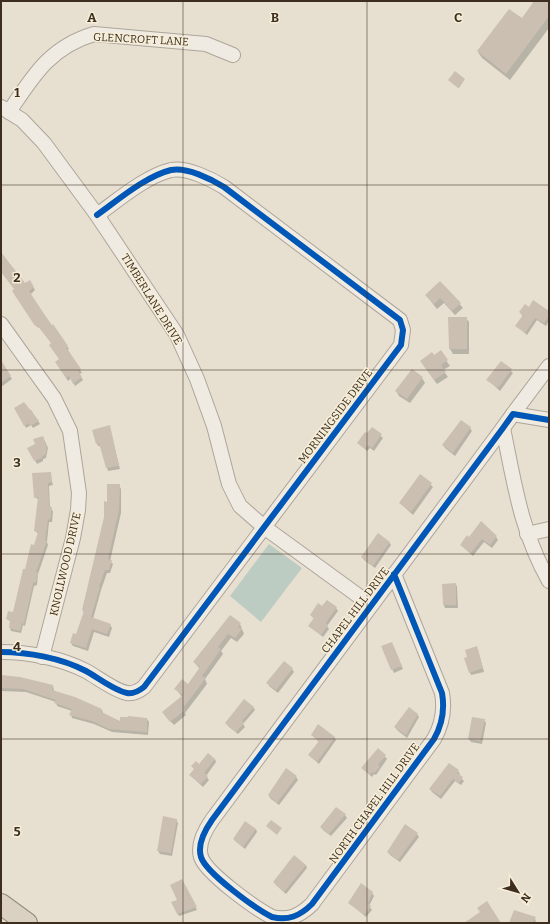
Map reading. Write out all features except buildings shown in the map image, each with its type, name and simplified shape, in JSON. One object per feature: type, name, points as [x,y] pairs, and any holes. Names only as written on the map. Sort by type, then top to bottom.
[{"type":"highway","points":[[1,904],[27,923]]},
{"type":"street","name":"GLENCROFT LANE","points":[[5,110],[47,60],[77,39],[94,34],[206,44],[232,55]]},
{"type":"street","name":"TIMBERLANE DRIVE","points":[[5,110],[22,120],[44,142],[97,214],[177,335],[197,379],[211,419],[233,495],[250,516],[371,605]]},
{"type":"street","name":"MORNINGSIDE DRIVE","points":[[1,652],[42,657],[84,670],[126,693],[140,691],[152,680],[264,527],[401,345],[403,330],[400,320],[224,187],[201,175],[173,170],[152,177],[97,214]]},
{"type":"street","name":"KNOLLWOOD DRIVE","points":[[3,332],[54,398],[70,431],[79,493],[78,510],[73,538],[42,657]]},
{"type":"street","name":"CHAPEL HILL DRIVE","points":[[200,852],[203,834],[212,820],[549,366]]},
{"type":"street","points":[[513,414],[549,420]]},
{"type":"street","points":[[503,428],[528,534],[536,557],[549,581]]},
{"type":"street","points":[[528,534],[549,529]]},
{"type":"street","name":"NORTH CHAPEL HILL DRIVE","points":[[200,852],[204,864],[214,875],[265,914],[278,919],[293,918],[300,915],[312,904],[434,740],[442,717],[442,694],[394,574]]},
{"type":"shaded area","points":[[269,544],[302,568],[261,622],[230,596]]},
{"type":"cycle path","points":[[1,652],[22,653],[55,659],[76,666],[122,692],[136,692],[144,687],[401,345],[403,330],[400,320],[224,187],[206,177],[184,170],[171,170],[162,173],[132,189],[97,215]]},
{"type":"cycle path","points":[[394,574],[442,693],[443,711],[439,728],[434,739],[312,904],[303,912],[289,918],[272,917],[232,890],[205,864],[201,857],[200,847],[202,837],[207,828],[212,820],[503,428],[513,414],[549,420]]}]
